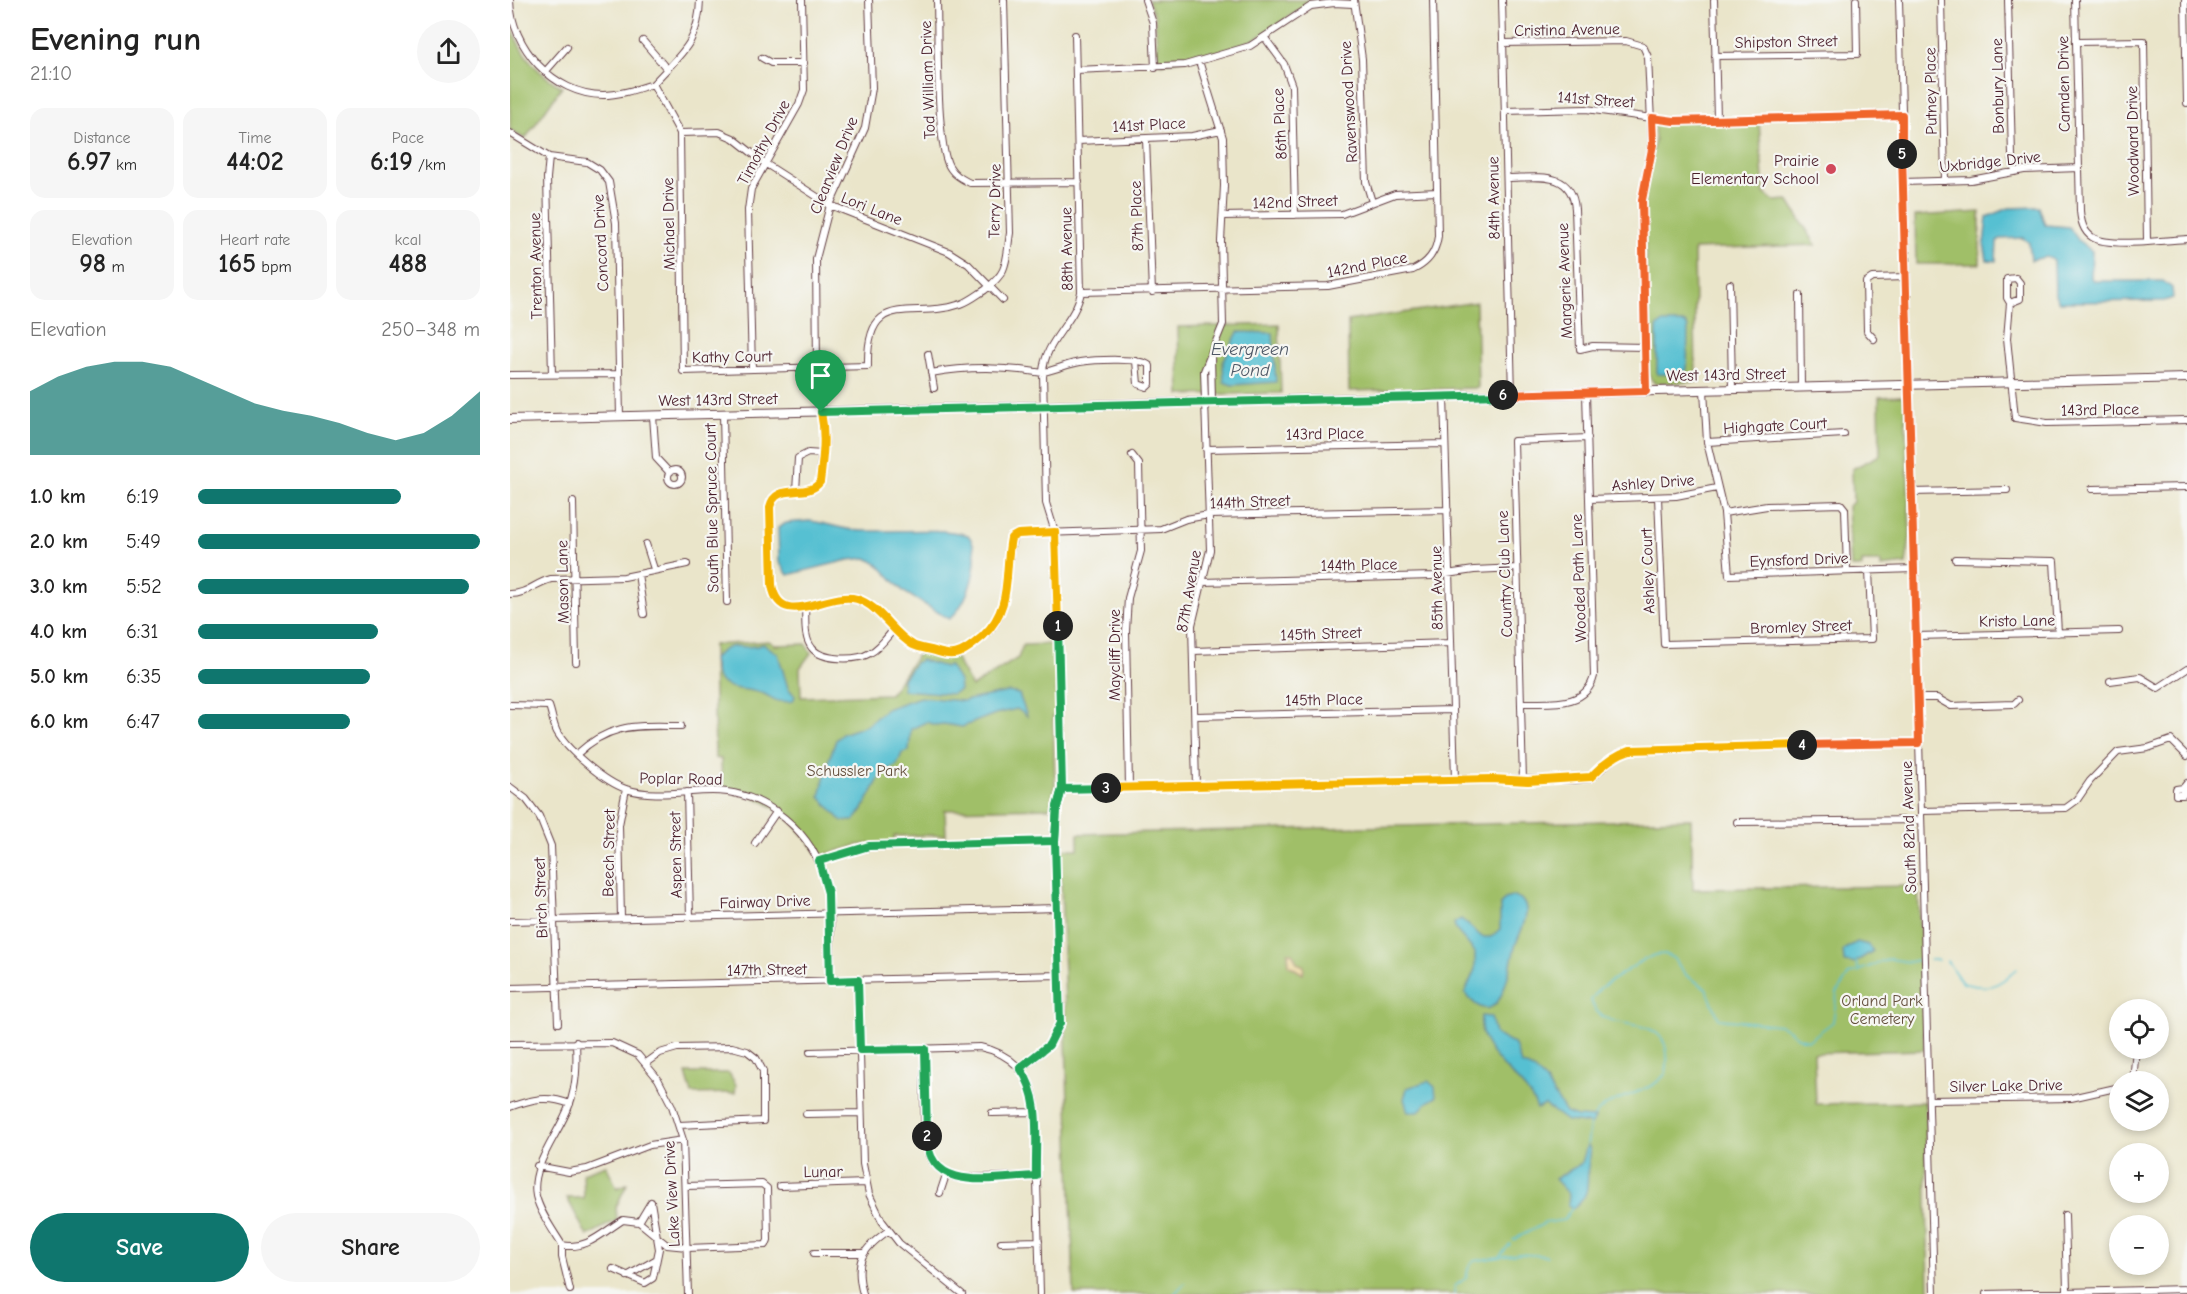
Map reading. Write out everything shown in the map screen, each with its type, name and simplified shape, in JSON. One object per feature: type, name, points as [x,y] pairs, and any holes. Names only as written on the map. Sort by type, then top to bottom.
[{"type":"main road","name":"West 143rd Street","points":[[510,420],[2187,378]]},
{"type":"street","points":[[510,0],[515,28],[523,45],[545,72],[561,83],[582,92],[603,95],[653,84],[690,46],[700,0]]},
{"type":"street","name":"Timothy Drive","points":[[752,369],[748,210],[751,189],[799,104],[804,90],[802,0]]},
{"type":"street","name":"Clearview Drive","points":[[869,0],[872,88],[866,128],[830,205],[816,260],[818,368],[825,443],[821,479],[811,490],[780,493],[771,502],[773,594],[780,604],[791,608],[842,597],[856,598],[873,609],[913,645],[946,655],[967,649],[992,628],[998,618],[1007,588],[1011,538],[1018,534],[1055,532]]},
{"type":"street","name":"Tod William Drive","points":[[937,0],[942,134],[944,152],[949,166],[957,176],[970,183],[1079,182]]},
{"type":"street","name":"Terry Drive","points":[[818,368],[868,366],[870,336],[875,324],[884,316],[897,310],[960,304],[990,286],[1003,270],[1010,233],[1004,0]]},
{"type":"street","points":[[1145,0],[1153,23],[1155,68]]},
{"type":"street","name":"142nd Place","points":[[1082,292],[1152,292],[1337,285],[1413,270],[1429,260],[1437,245],[1433,0]]},
{"type":"street","name":"84th Avenue","points":[[1502,0],[1512,395]]},
{"type":"street","points":[[1714,0],[1717,119]]},
{"type":"street","name":"Shipston Street","points":[[1715,56],[1857,54],[1856,0]]},
{"type":"street","name":"South 82nd Avenue","points":[[1899,0],[1934,1294]]},
{"type":"street","name":"Putney Place","points":[[1941,0],[1945,181]]},
{"type":"street","name":"Bonbury Lane","points":[[2008,0],[2012,156],[2015,172]]},
{"type":"street","name":"Camden Drive","points":[[2075,0],[2080,211],[2086,232],[2097,240],[2107,242],[2147,241]]},
{"type":"street","points":[[2185,0],[2187,103]]},
{"type":"street","points":[[1076,70],[1173,67],[1199,61],[1250,46],[1311,6],[1353,2]]},
{"type":"street","name":"Ravenswood Drive","points":[[1353,2],[1362,59],[1366,182],[1371,202]]},
{"type":"street","name":"88th Avenue","points":[[1020,1068],[1049,1045],[1058,1030],[1061,1018],[1055,841],[1057,807],[1062,789],[1055,532],[1046,503],[1043,373],[1044,357],[1074,311],[1082,292],[1076,35]]},
{"type":"street","name":"86th Place","points":[[1265,38],[1284,64],[1292,86],[1295,215]]},
{"type":"street","points":[[643,41],[667,69]]},
{"type":"street","name":"Cristina Avenue","points":[[1503,43],[1626,41],[1643,46],[1651,70],[1653,144],[1642,200],[1646,391]]},
{"type":"street","name":"Woodward Drive","points":[[2076,42],[2144,41],[2147,241]]},
{"type":"street","points":[[545,72],[567,47]]},
{"type":"street","points":[[762,58],[771,63],[804,63]]},
{"type":"street","points":[[1199,61],[1221,130],[1223,289]]},
{"type":"street","name":"Michael Drive","points":[[653,84],[680,133],[683,371]]},
{"type":"street","name":"141st Street","points":[[1505,111],[1586,109],[1674,121],[1902,115]]},
{"type":"street","name":"141st Place","points":[[1078,141],[1146,140],[1192,136],[1221,130]]},
{"type":"street","name":"Lori Lane","points":[[680,133],[719,132],[734,138],[766,164],[830,205],[949,252],[968,264],[1003,300]]},
{"type":"street","name":"Concord Drive","points":[[510,133],[549,157],[581,160],[594,165],[604,175],[611,188],[616,223],[617,374],[620,417]]},
{"type":"street","name":"87th Place","points":[[1146,140],[1152,292]]},
{"type":"street","name":"Trenton Avenue","points":[[549,157],[547,178],[552,374]]},
{"type":"street","name":"Uxbridge Drive","points":[[1903,182],[1971,180],[2015,172],[2079,168]]},
{"type":"street","name":"Margerie Avenue","points":[[1506,178],[1549,178],[1567,185],[1575,203],[1580,349],[1593,346],[1645,347]]},
{"type":"street","name":"142nd Street","points":[[1223,216],[1342,214],[1399,193],[1437,192]]},
{"type":"street","points":[[2147,241],[2187,239]]},
{"type":"street","points":[[1874,339],[1867,331],[1866,282],[1872,278],[1906,277]]},
{"type":"street","points":[[2010,303],[2020,299],[2020,283],[2016,278],[2007,279],[2007,298],[2010,303],[2007,338],[2012,382]]},
{"type":"street","points":[[1730,284],[1732,389]]},
{"type":"street","name":"87th Avenue","points":[[1196,786],[1192,626],[1210,550],[1206,449],[1208,402],[1205,364],[1223,324],[1223,289]]},
{"type":"street","points":[[1800,295],[1801,387]]},
{"type":"street","points":[[928,354],[934,388]]},
{"type":"street","points":[[931,373],[957,368],[1004,367],[1043,373],[1082,362],[1136,361]]},
{"type":"street","name":"Kathy Court","points":[[683,371],[818,368]]},
{"type":"street","points":[[510,375],[617,374]]},
{"type":"street","name":"143rd Place","points":[[2012,382],[2015,418],[2047,423],[2187,420]]},
{"type":"street","name":"Eynsford Drive","points":[[1704,390],[1707,442],[1724,513],[1729,575],[1914,569]]},
{"type":"street","name":"Wooded Path Lane","points":[[1521,703],[1575,700],[1586,694],[1593,680],[1586,393]]},
{"type":"street","name":"85th Avenue","points":[[1444,396],[1455,780]]},
{"type":"street","name":"South Blue Spruce Court","points":[[723,414],[727,602]]},
{"type":"street","points":[[653,416],[656,458],[669,472]]},
{"type":"street","name":"Highgate Court","points":[[1707,442],[1844,434]]},
{"type":"street","name":"Country Club Lane","points":[[1523,781],[1514,441],[1588,438]]},
{"type":"street","name":"143rd Place","points":[[1206,449],[1445,444]]},
{"type":"street","points":[[796,491],[796,463],[800,457],[808,453],[822,454]]},
{"type":"street","name":"Maycliff Drive","points":[[1129,787],[1126,631],[1128,598],[1141,551],[1139,464],[1132,456]]},
{"type":"street","points":[[2092,489],[2187,487]]},
{"type":"street","name":"Ashley Drive","points":[[1590,499],[1689,495],[1717,488]]},
{"type":"street","points":[[1912,492],[2007,490]]},
{"type":"street","name":"Ashley Court","points":[[1658,497],[1664,644]]},
{"type":"street","name":"Mason Lane","points":[[573,502],[576,662]]},
{"type":"street","points":[[1724,513],[1767,506],[1841,504],[1845,510],[1847,572]]},
{"type":"street","name":"144th Street","points":[[1055,532],[1161,530],[1186,519],[1209,515],[1448,510]]},
{"type":"street","points":[[645,544],[654,569]]},
{"type":"street","points":[[1955,559],[2054,561],[2058,633]]},
{"type":"street","points":[[510,594],[523,593],[545,581],[616,578],[687,564]]},
{"type":"street","name":"144th Place","points":[[1202,582],[1432,576],[1517,568]]},
{"type":"street","name":"Bromley Street","points":[[1664,644],[1872,639],[1869,570]]},
{"type":"street","points":[[638,574],[644,614]]},
{"type":"street","points":[[805,606],[806,636],[811,647],[818,654],[828,657],[870,654],[894,630]]},
{"type":"street","name":"Kristo Lane","points":[[1916,636],[2119,631]]},
{"type":"street","name":"145th Street","points":[[1193,651],[1451,643]]},
{"type":"street","points":[[2110,681],[2140,677],[2158,688],[2187,669]]},
{"type":"street","points":[[1918,698],[1937,698],[1955,706],[2014,704],[2018,700]]},
{"type":"street","name":"Poplar Road","points":[[510,705],[544,704],[550,708],[561,738],[608,781],[626,789],[646,793],[736,794],[777,812],[801,833],[819,861],[826,884],[829,913],[830,981]]},
{"type":"street","name":"145th Place","points":[[1195,716],[1453,710]]},
{"type":"street","points":[[577,754],[599,736],[616,729],[681,726]]},
{"type":"street","points":[[1921,812],[2066,808],[2077,800],[2090,781],[2114,755],[2124,749],[2148,748],[2171,740],[2187,756]]},
{"type":"street","points":[[1062,789],[1455,780],[1523,781],[1591,777],[1599,767],[1620,753],[1654,749],[1919,743]]},
{"type":"street","name":"Birch Street","points":[[510,787],[533,807],[549,837],[552,854],[558,1023]]},
{"type":"street","name":"Beech Street","points":[[621,918],[619,825],[626,789]]},
{"type":"street","name":"Aspen Street","points":[[687,792],[690,917]]},
{"type":"street","points":[[755,843],[777,812]]},
{"type":"street","points":[[1737,822],[1921,820]]},
{"type":"street","points":[[819,861],[869,846],[1055,841]]},
{"type":"street","name":"Fairway Drive","points":[[510,921],[1058,908]]},
{"type":"street","name":"147th Street","points":[[510,988],[1060,975]]},
{"type":"street","points":[[858,980],[861,1113],[866,1183],[874,1207],[888,1230],[917,1259],[962,1294]]},
{"type":"street","points":[[570,1290],[562,1257],[562,1245],[536,1194],[537,1166],[551,1145],[570,1104],[576,1078],[576,1042]]},
{"type":"street","name":"Lake View Drive","points":[[510,1044],[576,1042],[619,1045],[632,1050],[646,1064],[664,1090],[683,1140],[688,1294]]},
{"type":"street","points":[[646,1064],[660,1053],[677,1048],[732,1047],[747,1051],[756,1058],[763,1071],[763,1121],[679,1125]]},
{"type":"street","points":[[810,1052],[986,1048],[1002,1053],[1020,1068],[1032,1091],[1035,1112],[1040,1294]]},
{"type":"street","points":[[925,1049],[927,1144],[931,1158],[946,1175],[965,1178],[1036,1176]]},
{"type":"street","name":"Silver Lake Drive","points":[[1929,1100],[2071,1098],[2109,1089]]},
{"type":"street","points":[[510,1107],[536,1098],[555,1097],[570,1104]]},
{"type":"street","points":[[992,1113],[1035,1112]]},
{"type":"street","points":[[806,1114],[861,1113]]},
{"type":"street","points":[[537,1166],[569,1172],[587,1169],[650,1146],[683,1140]]},
{"type":"street","points":[[939,1194],[946,1175]]},
{"type":"street","name":"Lunar","points":[[780,1186],[866,1183]]},
{"type":"street","points":[[562,1245],[574,1248],[584,1246],[623,1220],[639,1222],[658,1240],[673,1247],[764,1246],[768,1240],[767,1192],[762,1184],[686,1186]]},
{"type":"street","points":[[613,1269],[645,1283],[653,1278],[658,1240],[651,1202],[639,1222]]},
{"type":"street","points":[[2065,1215],[2067,1290]]},
{"type":"street","points":[[863,1294],[860,1265],[863,1253],[869,1245],[888,1230]]},
{"type":"street","points":[[1001,1242],[1039,1241]]},
{"type":"street","points":[[814,1252],[863,1253]]},
{"type":"street","points":[[627,1276],[655,1260]]},
{"type":"street","points":[[1986,1294],[2067,1290],[2124,1292],[2187,1289]]},
{"type":"green space","points":[[1148,0],[1323,0],[1304,7],[1264,34],[1244,44],[1162,64],[1158,61],[1155,17]]},
{"type":"green space","points":[[510,23],[518,43],[536,68],[562,87],[525,139],[510,130]]},
{"type":"green space","points":[[1659,121],[1759,122],[1764,193],[1774,201],[1788,200],[1816,245],[1694,249],[1696,382],[1654,383],[1649,376],[1644,200],[1655,139],[1654,124]]},
{"type":"green space","points":[[1980,212],[1980,264],[1916,264],[1915,216]]},
{"type":"green space","points":[[1476,302],[1478,388],[1349,391],[1348,321]]},
{"type":"green space","points":[[1279,324],[1281,393],[1180,395],[1178,327]]},
{"type":"green space","points":[[1902,396],[1905,403],[1910,536],[1906,564],[1881,567],[1881,562],[1862,562],[1862,567],[1851,567],[1848,506],[1853,502],[1852,469],[1880,455],[1879,397]]},
{"type":"green space","name":"Schussler Park","points":[[769,641],[775,645],[806,644],[811,653],[800,668],[801,697],[890,694],[920,651],[955,657],[972,687],[1018,658],[1023,645],[1055,644],[1057,715],[1053,716],[1055,784],[1051,808],[945,810],[946,835],[894,836],[894,842],[858,845],[819,856],[799,830],[778,810],[753,797],[722,789],[721,759],[715,758],[713,645]]},
{"type":"green space","name":"Orland Park Cemetery","points":[[1691,819],[1693,889],[1918,886],[1924,1050],[1814,1053],[1816,1104],[1925,1102],[1929,1294],[1074,1294],[1060,849],[1078,849],[1078,834]]},
{"type":"green space","points":[[686,1073],[729,1073],[736,1085],[735,1093],[692,1094]]},
{"type":"green space","points":[[606,1165],[617,1188],[627,1184],[616,1207],[617,1220],[587,1236],[567,1198],[584,1198],[583,1173]]},
{"type":"sand","points":[[1288,952],[1293,954],[1297,963],[1304,966],[1303,974],[1289,965]]},
{"type":"water","points":[[2039,207],[2045,225],[2069,227],[2079,241],[2092,251],[2091,278],[2094,281],[2163,281],[2172,288],[2173,298],[2164,301],[2059,302],[2055,295],[2054,260],[2046,257],[2031,260],[2029,243],[2023,238],[2000,239],[1997,242],[1996,261],[1987,260],[1984,244],[1987,217],[2009,208]]},
{"type":"water","points":[[1662,323],[1685,323],[1688,328],[1687,369],[1682,375],[1657,374],[1657,327]]},
{"type":"water","name":"Evergreen Pond","points":[[1238,332],[1273,333],[1276,382],[1232,385],[1224,382],[1223,362]]},
{"type":"water","points":[[809,521],[858,531],[930,530],[968,535],[975,554],[968,592],[949,619],[904,592],[879,565],[867,558],[848,560],[788,575],[779,562],[778,528],[786,523]]},
{"type":"water","points":[[764,644],[778,654],[788,688],[795,696],[793,701],[780,701],[763,693],[729,687],[716,676],[713,659],[727,648]]},
{"type":"water","points":[[921,660],[945,667],[949,665],[959,681],[960,690],[952,694],[903,690],[902,680],[915,663]]},
{"type":"water","points":[[1008,692],[1019,694],[1027,716],[1017,709],[995,714],[962,727],[926,722],[911,729],[909,751],[902,753],[897,765],[882,773],[854,821],[842,821],[820,797],[827,765],[836,740],[842,734],[867,725],[886,709],[920,697],[963,701]]},
{"type":"water","points":[[1514,896],[1521,899],[1525,905],[1525,921],[1501,996],[1495,1005],[1487,1008],[1477,1005],[1465,993],[1475,969],[1475,952],[1456,930],[1454,923],[1461,919],[1482,937],[1491,937],[1500,929],[1500,905],[1505,899]]},
{"type":"water","points":[[1857,942],[1868,945],[1873,951],[1854,963],[1844,962],[1843,950]]},
{"type":"water","points":[[1481,1016],[1491,1017],[1495,1034],[1515,1045],[1521,1064],[1533,1069],[1544,1079],[1566,1113],[1577,1117],[1595,1118],[1592,1124],[1567,1121],[1545,1105],[1537,1109],[1531,1097],[1486,1043]]},
{"type":"water","points":[[1428,1081],[1435,1087],[1436,1097],[1426,1103],[1419,1112],[1408,1112],[1404,1099],[1407,1088]]},
{"type":"water","points":[[1587,1145],[1590,1153],[1587,1190],[1583,1199],[1574,1208],[1568,1205],[1569,1194],[1555,1179],[1582,1163]]},
{"type":"waterway","points":[[1594,1117],[1600,1109],[1650,1086],[1666,1073],[1667,1051],[1661,1037],[1650,1030],[1609,1019],[1598,1013],[1591,1000],[1600,988],[1654,955],[1665,954],[1673,958],[1687,976],[1706,988],[1719,1019],[1780,1025],[1800,1038],[1809,1040],[1833,1022],[1837,993],[1849,974],[1890,959],[1909,962],[1922,959]]},
{"type":"waterway","points":[[1930,960],[1938,960]]},
{"type":"waterway","points":[[1947,961],[1962,983],[1986,987],[1998,984],[2017,969]]},
{"type":"waterway","points":[[1856,962],[1859,972]]},
{"type":"waterway","points":[[1587,1146],[1590,1124]]},
{"type":"waterway","points":[[1513,1240],[1545,1223],[1564,1220],[1572,1207]]},
{"type":"waterway","points":[[1500,1256],[1510,1244]]},
{"type":"waterway","points":[[1454,1294],[1455,1286],[1466,1278],[1469,1266],[1474,1261],[1519,1254],[1547,1256]]},
{"type":"waterway","points":[[1174,1294],[1185,1283]]},
{"type":"place","name":"Prairie Elementary School","points":[[1831,169]]},
{"type":"route","points":[[821,412],[825,443],[820,460],[820,482],[811,490],[780,493],[771,502],[769,519],[772,585],[773,594],[780,604],[795,608],[842,597],[856,598],[873,609],[913,645],[946,655],[957,653],[975,644],[992,628],[998,618],[1007,588],[1011,538],[1016,534],[1055,532],[1062,789],[1057,807],[1055,841],[1061,1018],[1058,1030],[1049,1045],[1020,1068],[1028,1079],[1035,1104],[1036,1176],[959,1178],[946,1175],[936,1166],[928,1151],[925,1049],[860,1050],[858,980],[830,981],[828,893],[819,861],[869,846],[1055,841],[1056,816],[1057,807],[1059,799],[1062,789],[1492,779],[1569,780],[1591,777],[1599,767],[1620,753],[1630,750],[1919,743],[1902,115],[1674,121],[1652,118],[1653,144],[1642,192],[1646,391],[821,412]]}]
